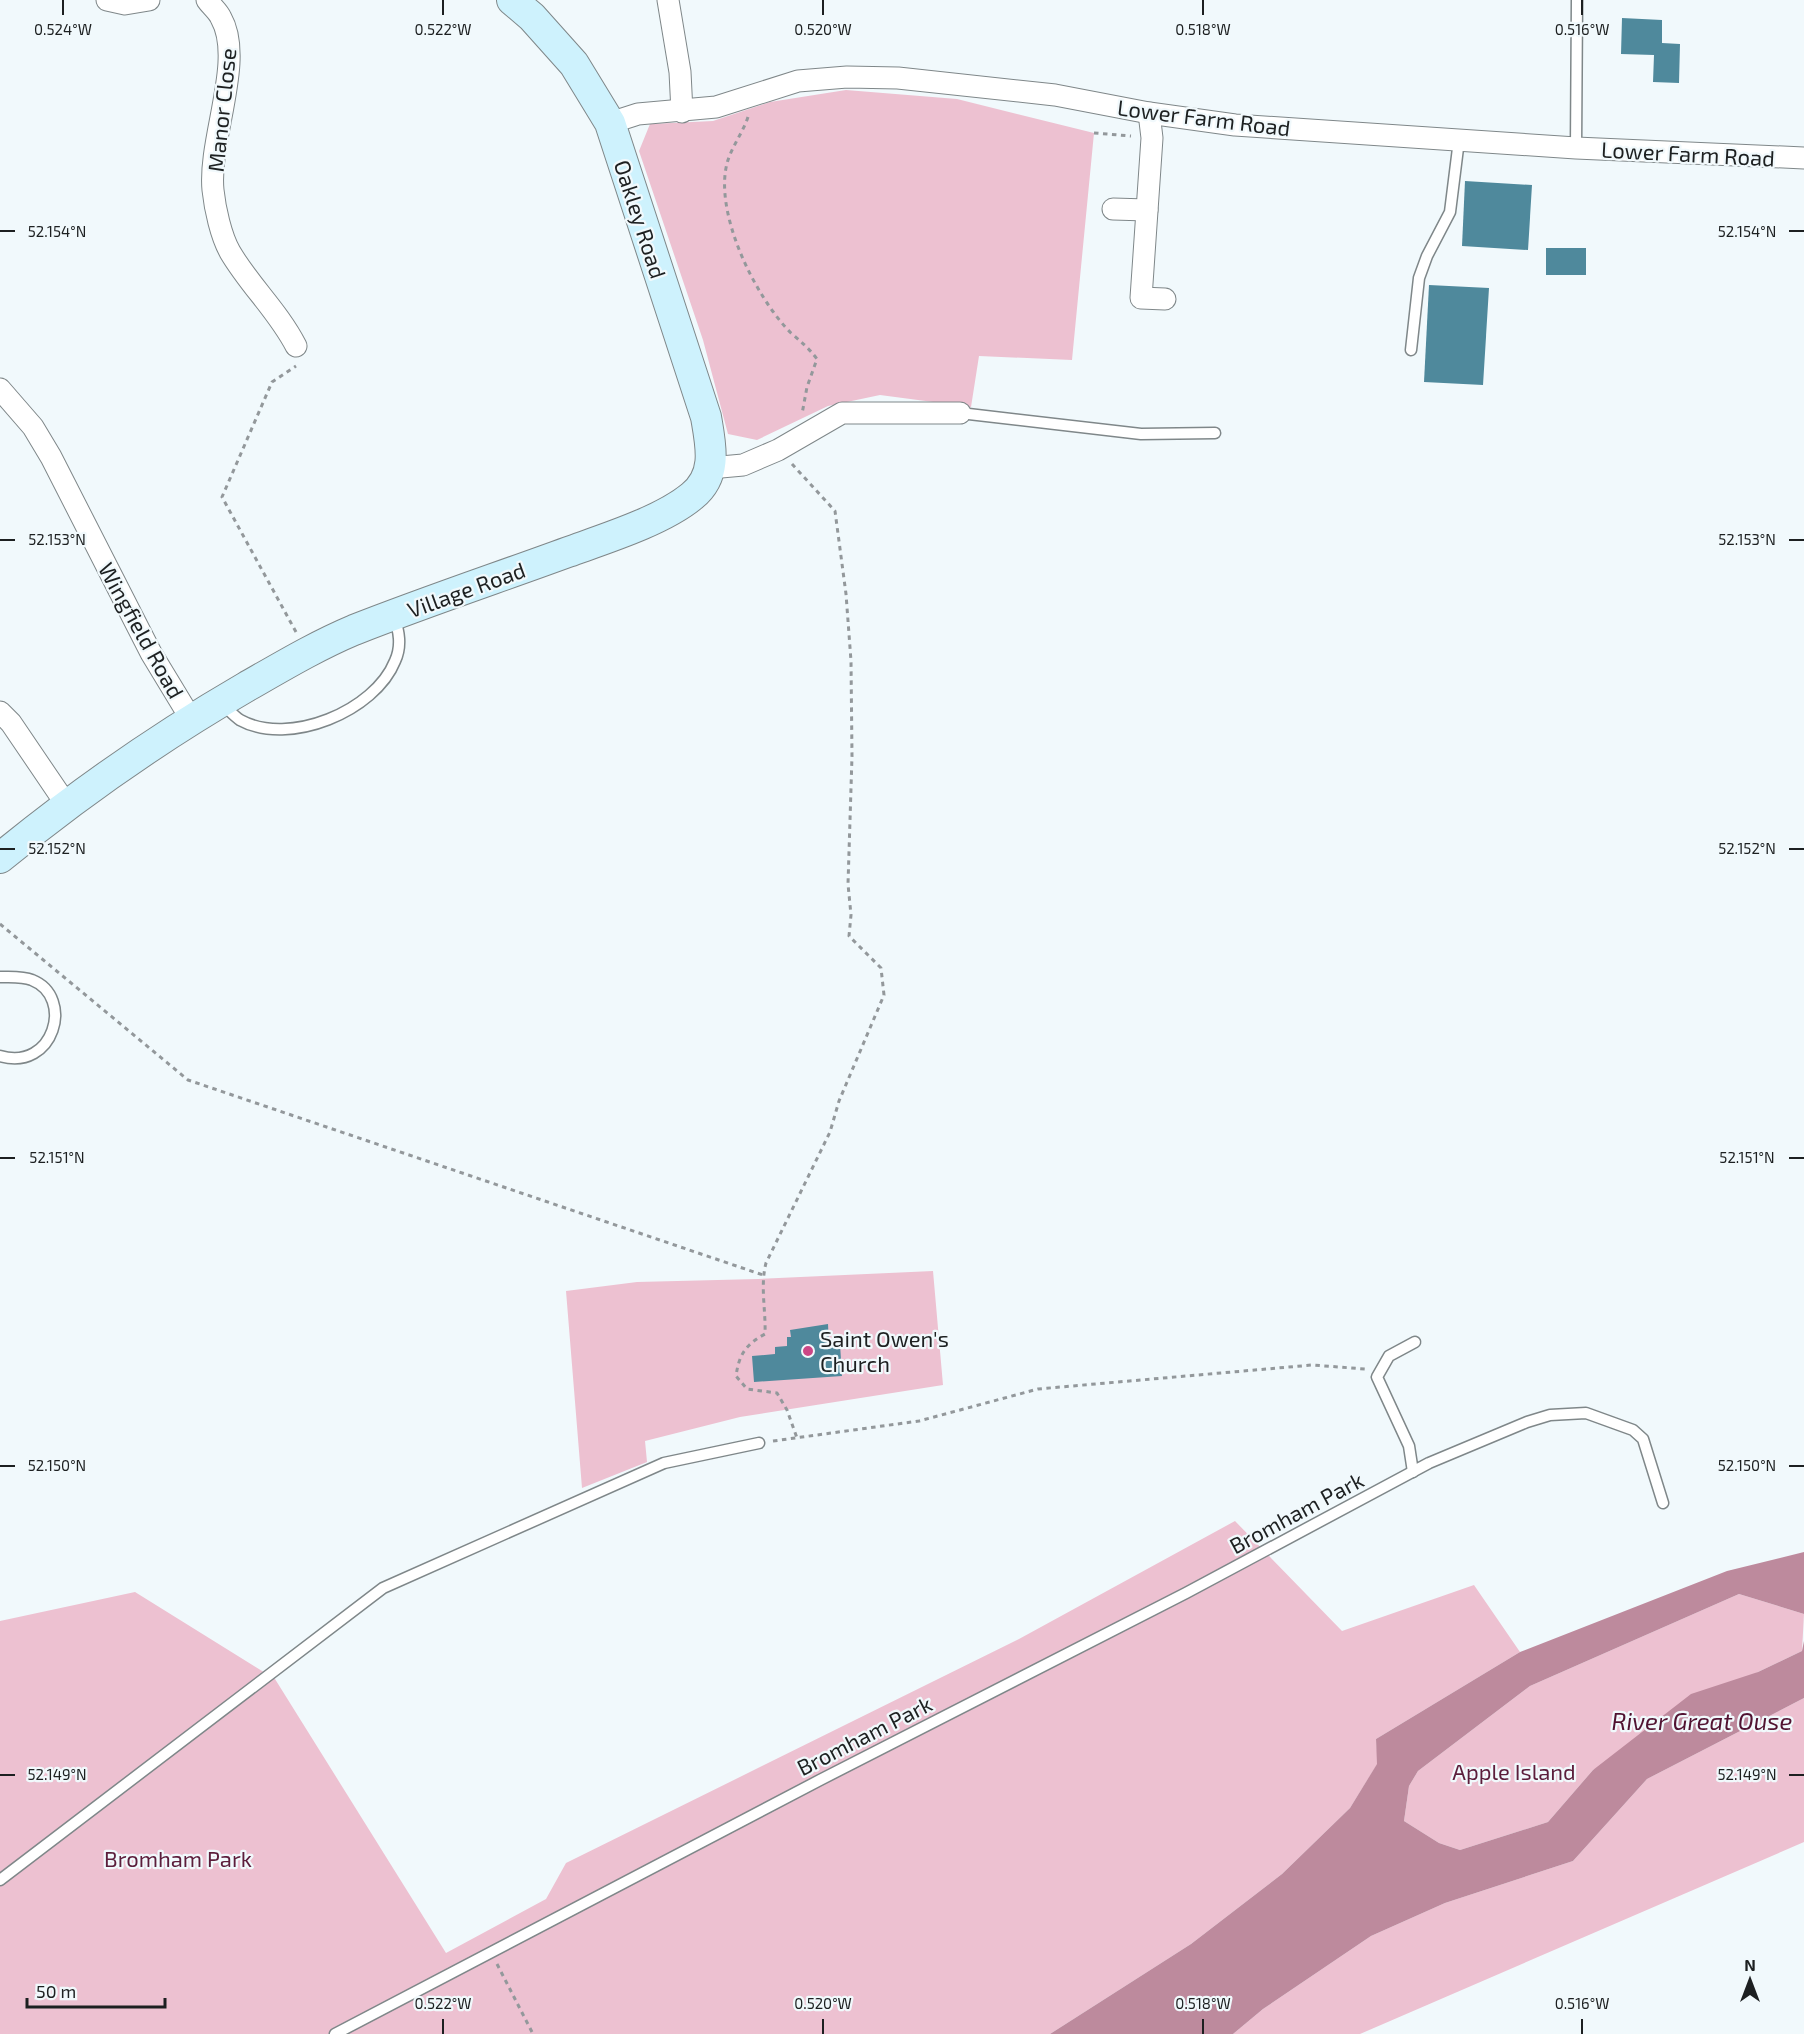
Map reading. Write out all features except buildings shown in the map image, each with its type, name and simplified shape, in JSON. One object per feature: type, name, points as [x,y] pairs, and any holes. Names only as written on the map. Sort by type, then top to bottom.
[{"type":"street","points":[[107,0],[125,4],[149,0]]},
{"type":"street","name":"Manor Close","points":[[207,0],[221,18],[230,60],[213,156],[213,190],[219,218],[229,251],[282,320],[296,346]]},
{"type":"street","name":"Oakley Road","points":[[512,0],[532,17],[574,64],[610,123],[706,417],[712,455],[710,468]]},
{"type":"street","points":[[668,0],[678,61],[682,112]]},
{"type":"street","name":"Lower Farm Road","points":[[610,123],[638,114],[682,112],[716,107],[798,81],[847,77],[898,78],[1055,95],[1149,113],[1235,125],[1576,147],[1804,158]]},
{"type":"street","points":[[1149,113],[1152,138],[1141,298],[1165,299]]},
{"type":"street","points":[[1113,209],[1147,210]]},
{"type":"street","name":"Wingfield Road","points":[[0,389],[33,427],[51,458],[151,653],[191,719]]},
{"type":"street","points":[[710,468],[743,465],[778,450],[842,413],[960,413]]},
{"type":"street","name":"Village Road","points":[[0,858],[66,804],[128,759],[191,719],[307,652],[394,615],[613,536],[692,497],[705,483],[710,468]]},
{"type":"street","points":[[0,712],[66,804]]},
{"type":"lane","points":[[1576,147],[1577,0]]},
{"type":"lane","points":[[1411,350],[1419,278],[1426,256],[1450,212],[1459,140]]},
{"type":"lane","points":[[960,413],[1141,434],[1215,433]]},
{"type":"lane","points":[[220,702],[240,720],[259,726],[283,729],[330,720],[365,697],[381,682],[395,662],[399,634],[394,615]]},
{"type":"lane","points":[[0,977],[34,980],[46,992],[54,1006],[56,1023],[45,1046],[29,1058],[10,1059],[0,1056]]},
{"type":"lane","points":[[1413,1472],[1409,1446],[1377,1377],[1389,1356],[1415,1342]]},
{"type":"lane","name":"Bromham Park","points":[[335,2034],[1413,1472],[1527,1422],[1550,1415],[1586,1413],[1618,1422],[1633,1430],[1643,1439],[1663,1503]]},
{"type":"lane","points":[[0,1880],[382,1588],[664,1463],[759,1443]]},
{"type":"path","points":[[750,95],[748,119],[728,160],[724,191],[734,238],[761,292],[792,333],[804,342],[817,359],[807,387],[802,414],[803,435]]},
{"type":"path","points":[[1094,133],[1152,138]]},
{"type":"path","points":[[296,346],[303,362],[272,382],[222,497],[307,652]]},
{"type":"path","points":[[778,450],[835,510],[846,594],[851,661],[852,756],[848,884],[851,915],[849,936],[881,968],[884,995],[839,1101],[830,1132],[763,1275],[766,1307],[765,1334],[750,1342],[739,1356],[735,1376],[747,1389],[777,1393],[787,1410],[797,1438]]},
{"type":"path","points":[[0,924],[188,1080],[763,1275]]},
{"type":"path","points":[[759,1443],[919,1421],[1038,1389],[1312,1365],[1359,1366],[1369,1370],[1377,1377]]},
{"type":"path","points":[[491,1953],[533,2034]]},
{"type":"green space","points":[[846,90],[957,99],[1094,133],[1072,360],[979,356],[971,407],[880,395],[828,406],[757,440],[728,434],[703,340],[639,151],[650,124],[713,121],[770,102]]},
{"type":"green space","points":[[933,1271],[943,1385],[740,1417],[645,1441],[647,1462],[582,1488],[566,1291],[637,1282]]},
{"type":"green space","points":[[1235,1521],[1342,1631],[1474,1585],[1520,1652],[1376,1739],[1378,1763],[1350,1808],[1282,1874],[1191,1944],[1050,2034],[0,2034],[0,1621],[135,1592],[275,1679],[446,1953],[546,1899],[566,1863],[1019,1639]]},
{"type":"green space","name":"Apple Island","points":[[1739,1594],[1804,1614],[1802,1651],[1758,1672],[1593,1770],[1548,1822],[1460,1850],[1439,1843],[1404,1821],[1409,1786],[1418,1771],[1530,1686]]},
{"type":"green space","points":[[1804,1698],[1804,1842],[1360,2034],[1233,2034],[1263,2009],[1371,1936],[1445,1903],[1573,1861],[1647,1779]]},
{"type":"water","name":"River Great Ouse","points":[[1804,1552],[1804,1614],[1739,1594],[1530,1686],[1418,1771],[1409,1786],[1404,1821],[1439,1843],[1460,1850],[1548,1822],[1593,1770],[1691,1694],[1758,1672],[1802,1651],[1804,1641],[1804,1698],[1647,1779],[1573,1861],[1445,1903],[1371,1936],[1263,2009],[1233,2034],[1050,2034],[1191,1944],[1282,1874],[1350,1808],[1377,1764],[1376,1739],[1520,1652],[1727,1571]]},
{"type":"place","name":"Saint Owen's Church","points":[[808,1351]]}]
